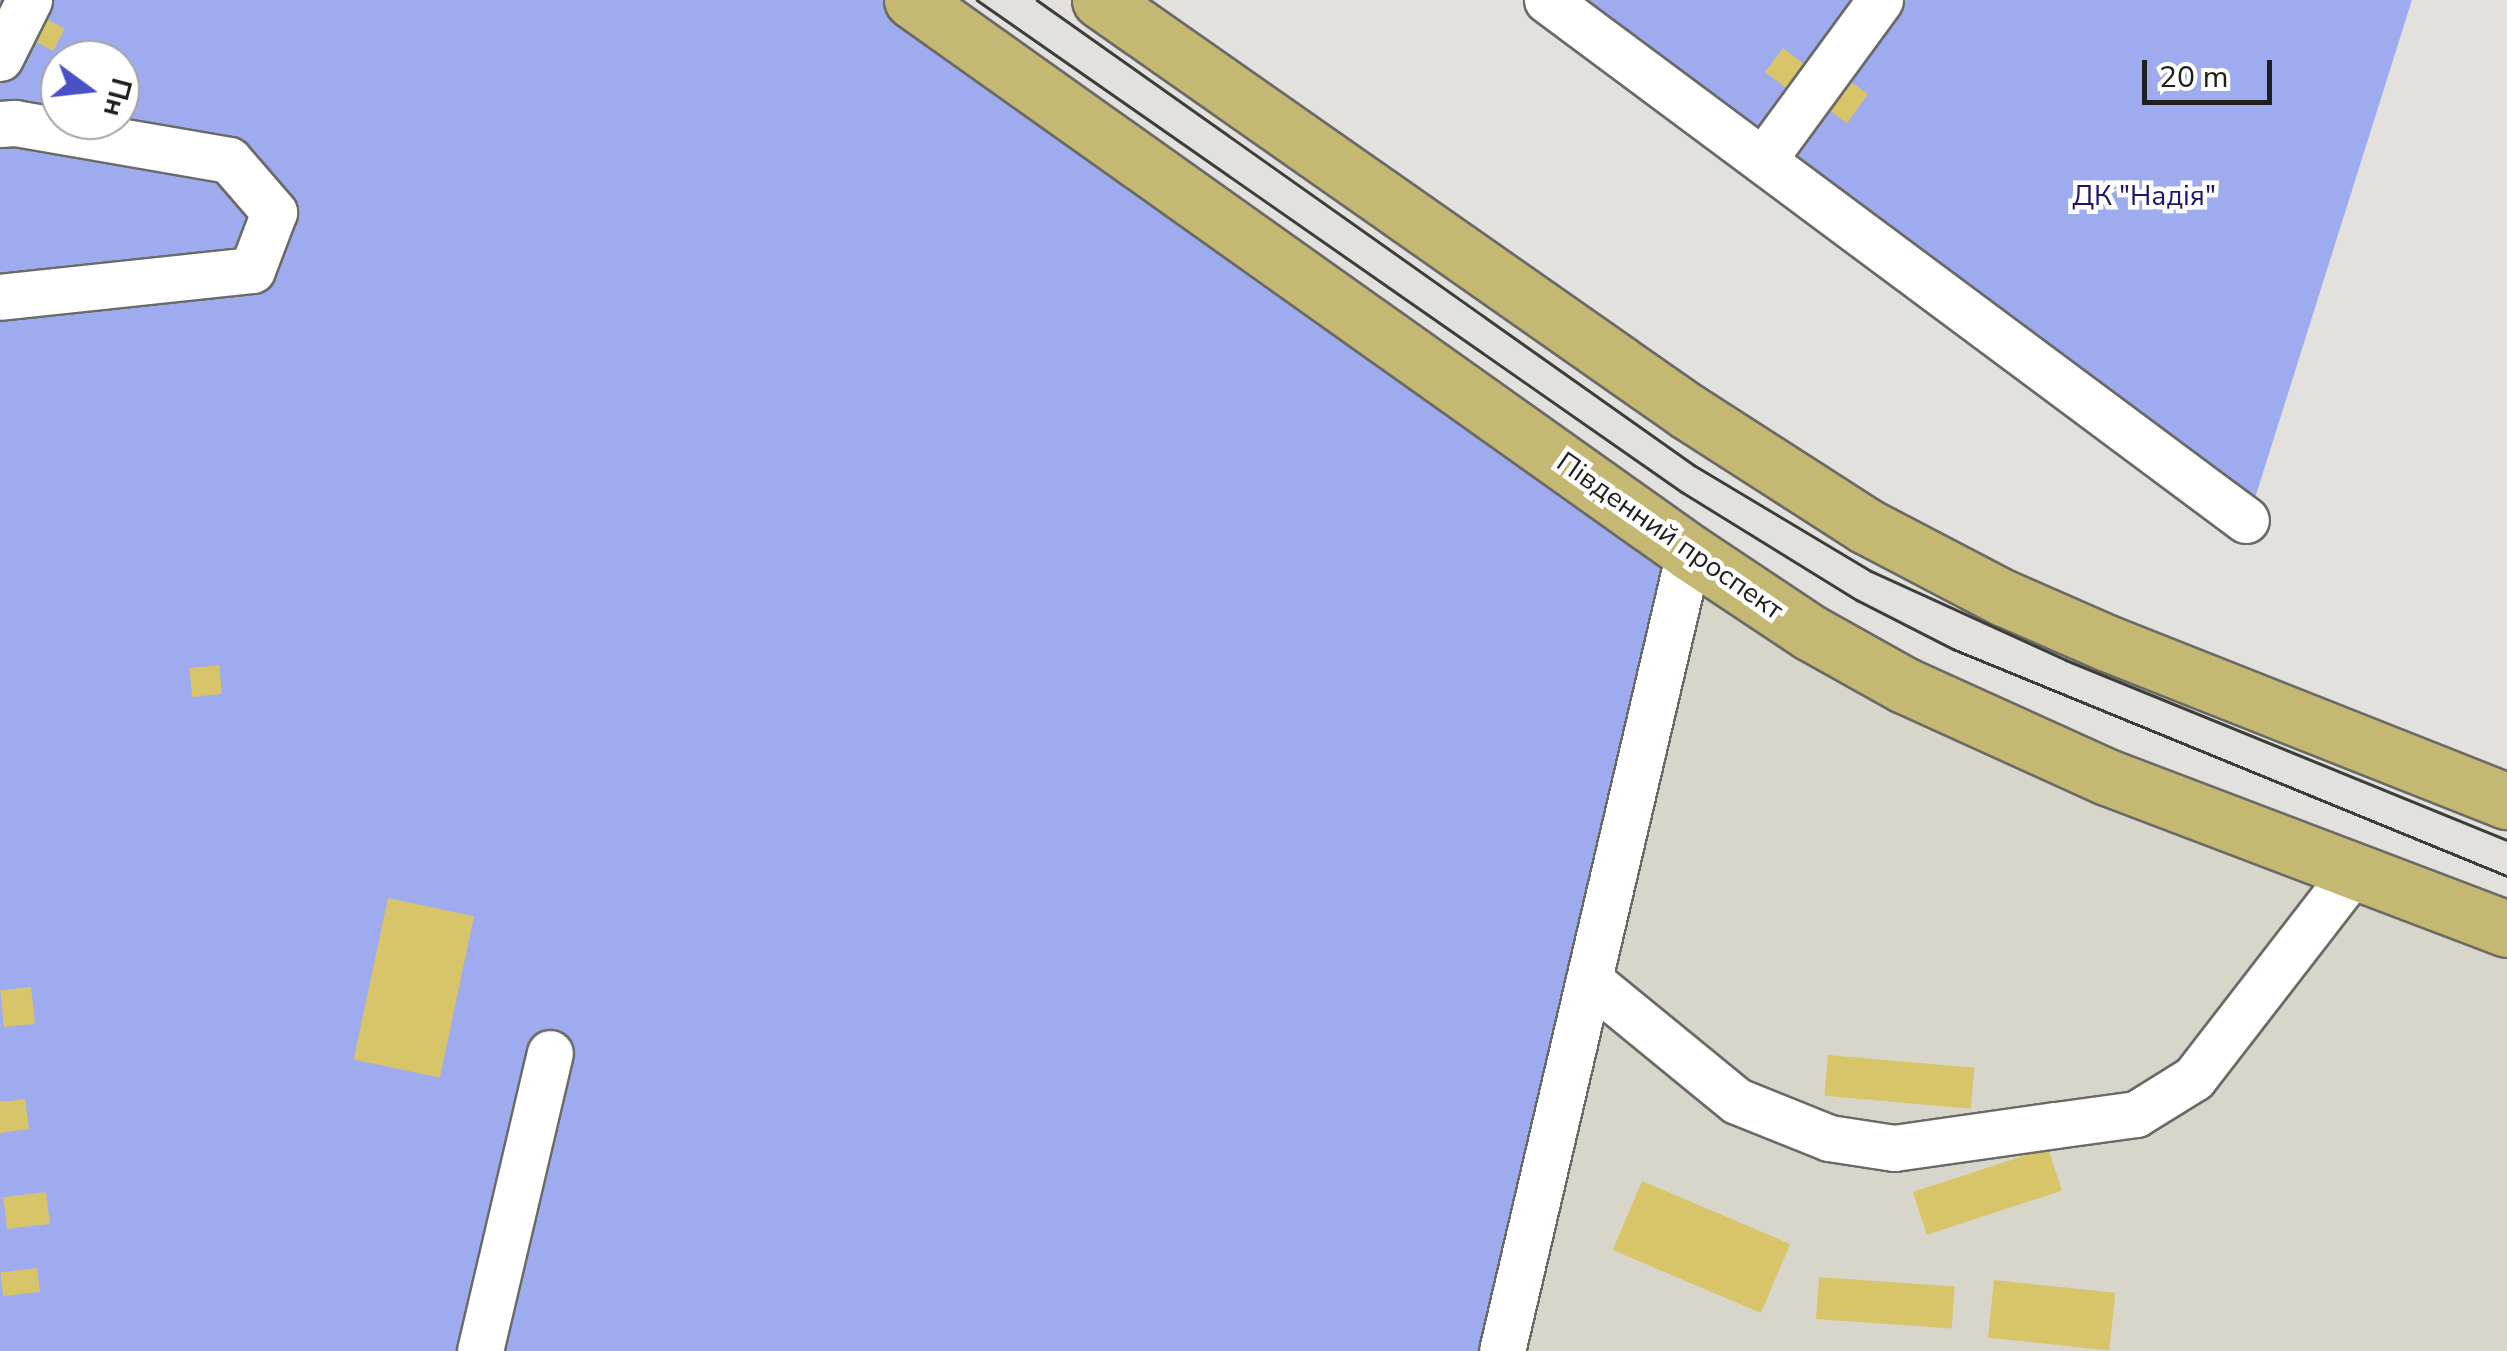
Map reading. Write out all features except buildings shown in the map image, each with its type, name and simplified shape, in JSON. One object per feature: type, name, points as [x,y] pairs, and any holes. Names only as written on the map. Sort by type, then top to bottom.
[{"type":"main road","name":"Південний проспект","points":[[912,0],[1689,552],[1811,633],[1904,685],[2107,777],[2507,928]]},
{"type":"main road","points":[[1100,0],[1687,411],[1866,526],[2004,598],[2107,643],[2507,801]]},
{"type":"lane","points":[[0,58],[29,0]]},
{"type":"lane","points":[[1547,0],[2246,520]]},
{"type":"lane","points":[[1763,160],[1880,0]]},
{"type":"lane","points":[[0,124],[16,123],[229,160],[274,212],[252,270],[0,296]]},
{"type":"lane","points":[[1502,1351],[1689,552]]},
{"type":"lane","points":[[1589,980],[1737,1101],[1829,1138],[1894,1148],[2136,1114],[2194,1078],[2354,871]]},
{"type":"lane","points":[[480,1351],[550,1052]]},
{"type":"shaded area","points":[[1689,552],[1811,633],[2507,929],[2507,1351],[1502,1351]]},
{"type":"green space","points":[[0,0],[912,0],[1689,552],[1502,1351],[0,1351]]},
{"type":"green space","name":"ДК \"Надія\"","points":[[1547,0],[2412,0],[2249,517]]},
{"type":"tram line","points":[[977,0],[1682,492],[1857,600],[1953,649],[2507,876]]},
{"type":"tram line","points":[[1037,0],[1694,465],[1871,571],[2066,660],[2507,840]]}]
